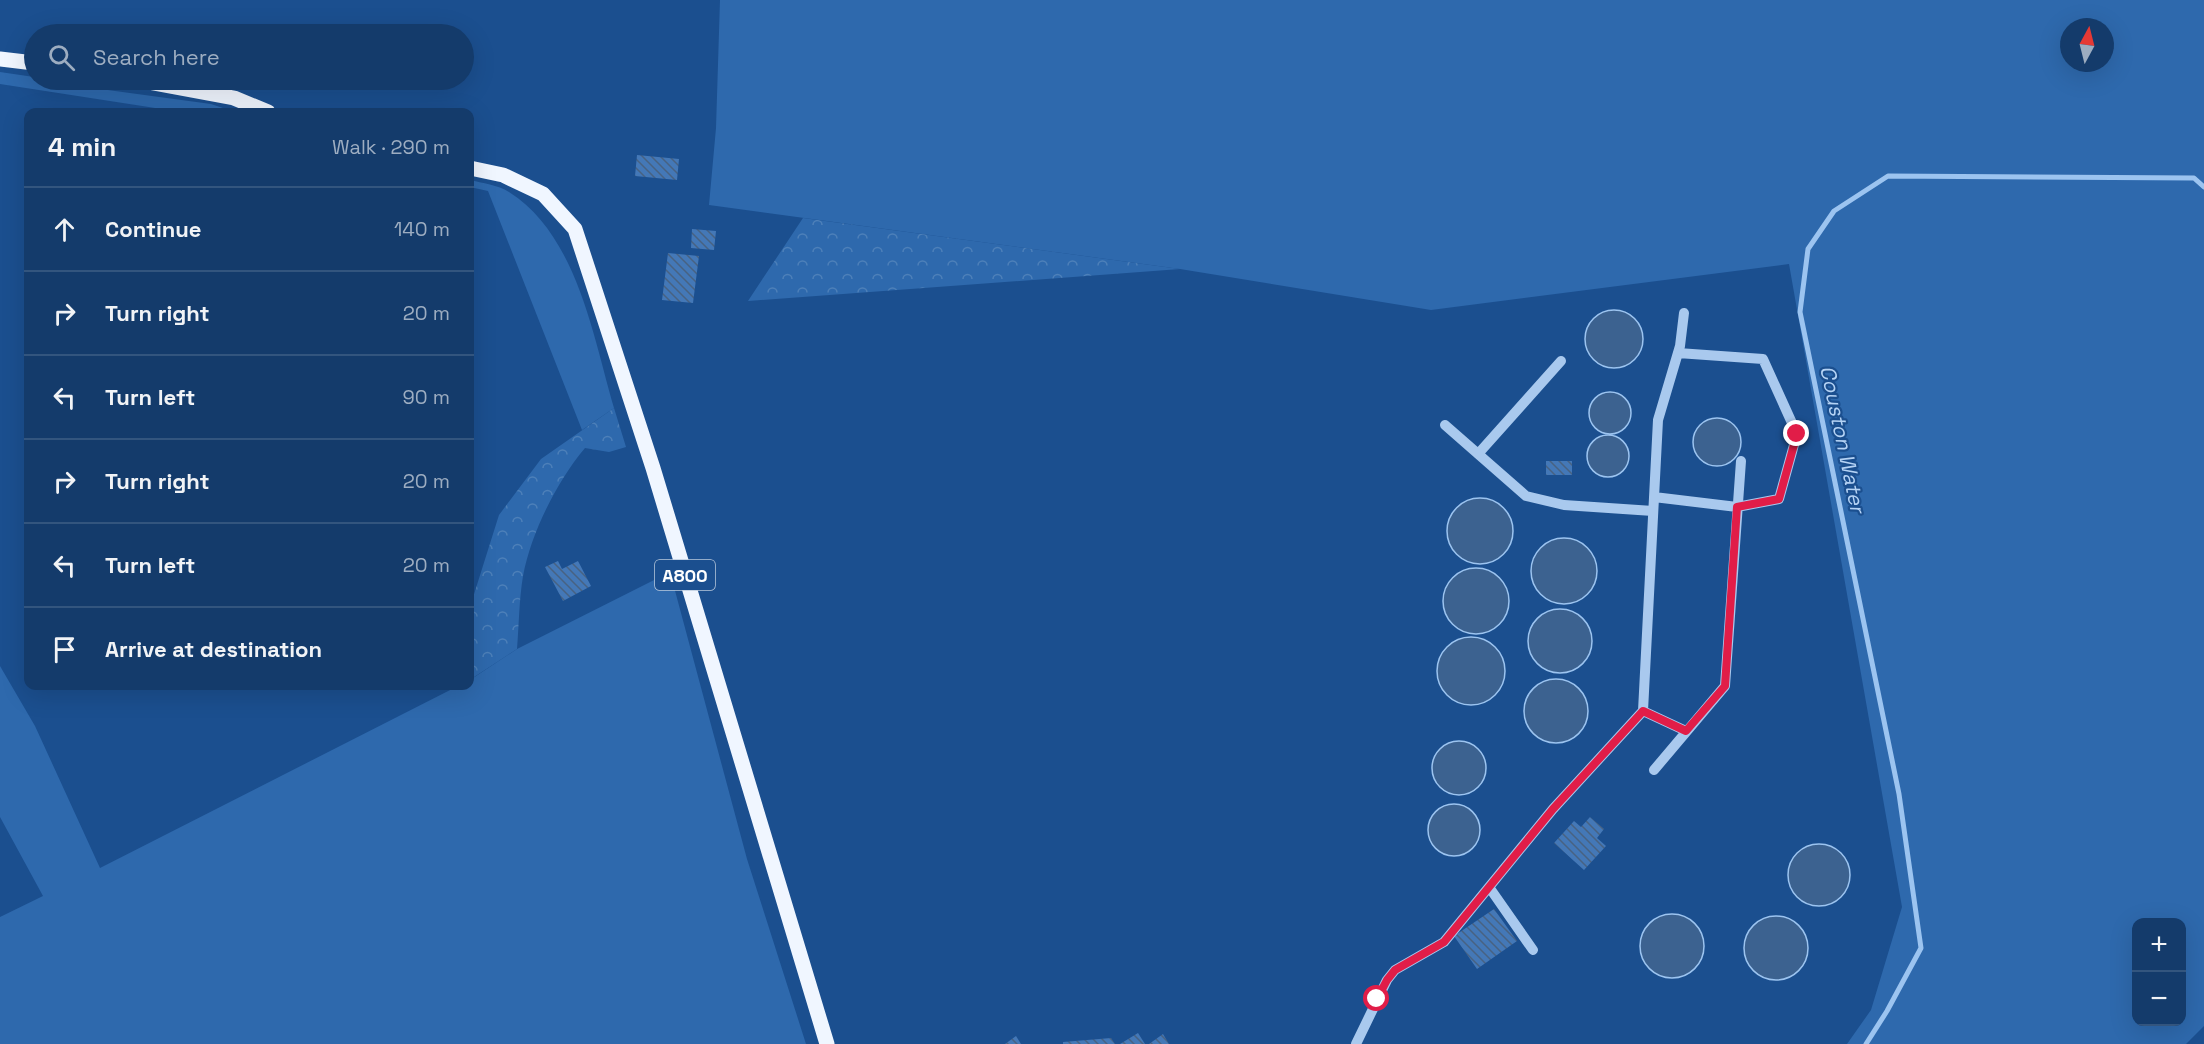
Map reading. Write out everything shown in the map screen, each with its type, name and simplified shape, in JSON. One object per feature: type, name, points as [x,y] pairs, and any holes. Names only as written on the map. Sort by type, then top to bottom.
[{"type":"main road","points":[[0,59],[24,62]]},
{"type":"main road","points":[[191,90],[234,98],[258,108]]},
{"type":"main road","name":"A800","points":[[474,169],[503,175],[543,194],[575,229],[653,468],[827,1044]]},
{"type":"lane","points":[[1356,1044],[1387,980],[1395,970],[1444,942],[1553,809],[1643,711],[1658,420],[1678,353],[1683,313]]},
{"type":"lane","points":[[1654,497],[1737,507],[1779,499],[1797,434],[1763,359],[1678,353]]},
{"type":"lane","points":[[1478,454],[1561,361]]},
{"type":"lane","points":[[1445,424],[1526,496],[1539,501],[1653,511]]},
{"type":"lane","points":[[1654,770],[1725,686],[1741,461]]},
{"type":"lane","points":[[1643,711],[1686,731]]},
{"type":"lane","points":[[1489,886],[1533,950]]},
{"type":"green space","points":[[720,0],[2204,0],[2204,1026],[2186,1044],[1847,1044],[1871,1010],[1902,907],[1789,264],[1431,310],[1180,269],[709,205],[716,128]]},
{"type":"green space","points":[[0,72],[24,76],[24,88],[0,84]]},
{"type":"green space","points":[[39,90],[108,90],[211,104],[223,108],[155,108]]},
{"type":"green space","points":[[474,181],[490,184],[509,192],[532,211],[551,234],[567,260],[579,289],[614,408],[582,430],[488,191],[474,188]]},
{"type":"green space","points":[[803,218],[1180,269],[748,301]]},
{"type":"green space","points":[[614,408],[626,447],[609,452],[585,448],[565,476],[546,508],[527,560],[523,576],[517,649],[474,677],[474,594],[499,515],[541,459]]},
{"type":"green space","points":[[670,572],[747,859],[806,1044],[0,1044],[0,917],[43,896],[0,817],[0,666],[35,726],[100,868],[450,690],[474,690],[474,677],[517,649]]},
{"type":"shaded area","points":[[1614,310],[1630,315],[1638,323],[1643,339],[1638,355],[1630,363],[1614,368],[1598,363],[1590,355],[1585,339],[1590,323],[1598,315]]},
{"type":"shaded area","points":[[1610,392],[1625,398],[1631,413],[1625,428],[1610,434],[1595,428],[1589,413],[1595,398]]},
{"type":"shaded area","points":[[1717,418],[1734,425],[1741,442],[1734,459],[1717,466],[1700,459],[1693,442],[1700,425]]},
{"type":"shaded area","points":[[1608,435],[1616,436],[1623,441],[1628,448],[1628,464],[1623,471],[1616,476],[1608,477],[1600,476],[1593,471],[1588,464],[1587,456],[1588,448],[1593,441],[1600,436]]},
{"type":"shaded area","points":[[1480,498],[1493,500],[1508,513],[1513,531],[1511,544],[1498,559],[1480,564],[1467,562],[1452,549],[1447,531],[1449,518],[1462,503]]},
{"type":"shaded area","points":[[1564,538],[1576,541],[1587,548],[1594,559],[1597,571],[1594,583],[1587,594],[1576,601],[1564,604],[1552,601],[1541,594],[1534,583],[1531,571],[1534,559],[1541,548],[1552,541]]},
{"type":"shaded area","points":[[1470,568],[1482,568],[1500,577],[1507,588],[1509,601],[1507,614],[1500,625],[1489,632],[1470,634],[1457,629],[1448,620],[1443,607],[1443,595],[1448,582],[1457,573]]},
{"type":"shaded area","points":[[1554,609],[1566,609],[1583,618],[1590,629],[1592,641],[1590,653],[1583,664],[1566,673],[1554,673],[1542,668],[1533,659],[1528,647],[1528,635],[1533,623],[1542,614]]},
{"type":"shaded area","points":[[1471,637],[1484,640],[1495,647],[1502,658],[1505,671],[1502,684],[1495,695],[1484,702],[1471,705],[1458,702],[1447,695],[1440,684],[1437,671],[1440,658],[1447,647],[1458,640]]},
{"type":"shaded area","points":[[1556,679],[1568,681],[1579,688],[1586,699],[1588,711],[1586,723],[1579,734],[1568,741],[1556,743],[1544,741],[1533,734],[1526,723],[1524,711],[1526,699],[1533,688],[1544,681]]},
{"type":"shaded area","points":[[1459,741],[1469,743],[1478,749],[1484,758],[1486,768],[1484,778],[1478,787],[1469,793],[1459,795],[1449,793],[1440,787],[1434,778],[1432,768],[1434,758],[1440,749],[1449,743]]},
{"type":"shaded area","points":[[1449,804],[1459,804],[1473,811],[1480,830],[1473,849],[1459,856],[1449,856],[1439,852],[1432,845],[1428,835],[1428,825],[1432,815],[1439,808]]},
{"type":"shaded area","points":[[1813,844],[1825,844],[1841,853],[1848,863],[1850,875],[1848,887],[1841,897],[1825,906],[1813,906],[1802,901],[1793,892],[1788,881],[1788,869],[1793,858],[1802,849]]},
{"type":"shaded area","points":[[1672,914],[1690,920],[1698,928],[1704,946],[1698,964],[1690,972],[1672,978],[1654,972],[1646,964],[1640,946],[1646,928],[1654,920]]},
{"type":"shaded area","points":[[1776,916],[1794,922],[1802,930],[1808,948],[1802,966],[1794,974],[1776,980],[1758,974],[1750,966],[1744,948],[1750,930],[1758,922]]},
{"type":"building","points":[[637,155],[679,159],[677,180],[635,176]]},
{"type":"building","points":[[692,229],[716,231],[714,250],[691,248]]},
{"type":"building","points":[[668,253],[699,256],[693,303],[662,300]]},
{"type":"building","points":[[1546,461],[1572,461],[1572,475],[1546,475]]},
{"type":"building","points":[[558,561],[562,569],[578,561],[591,586],[563,601],[545,567]]},
{"type":"building","points":[[1590,817],[1604,829],[1597,838],[1606,846],[1584,870],[1554,843],[1574,821],[1581,827]]},
{"type":"building","points":[[1494,909],[1517,941],[1477,969],[1454,936]]},
{"type":"building","points":[[1138,1033],[1145,1044],[1120,1044]]},
{"type":"building","points":[[1163,1034],[1169,1044],[1149,1044]]},
{"type":"building","points":[[1016,1036],[1021,1044],[1005,1044]]},
{"type":"building","points":[[1111,1038],[1115,1044],[1063,1044],[1063,1042]]},
{"type":"waterway","name":"Couston Water","points":[[1866,1044],[1887,1011],[1921,948],[1899,794],[1800,312],[1808,249],[1834,211],[1888,176],[2194,178],[2204,187]]},
{"type":"route","points":[[1377,999],[1395,970],[1434,950],[1444,942],[1553,809],[1643,711],[1686,731],[1725,686],[1737,507],[1779,499],[1797,434]]}]
